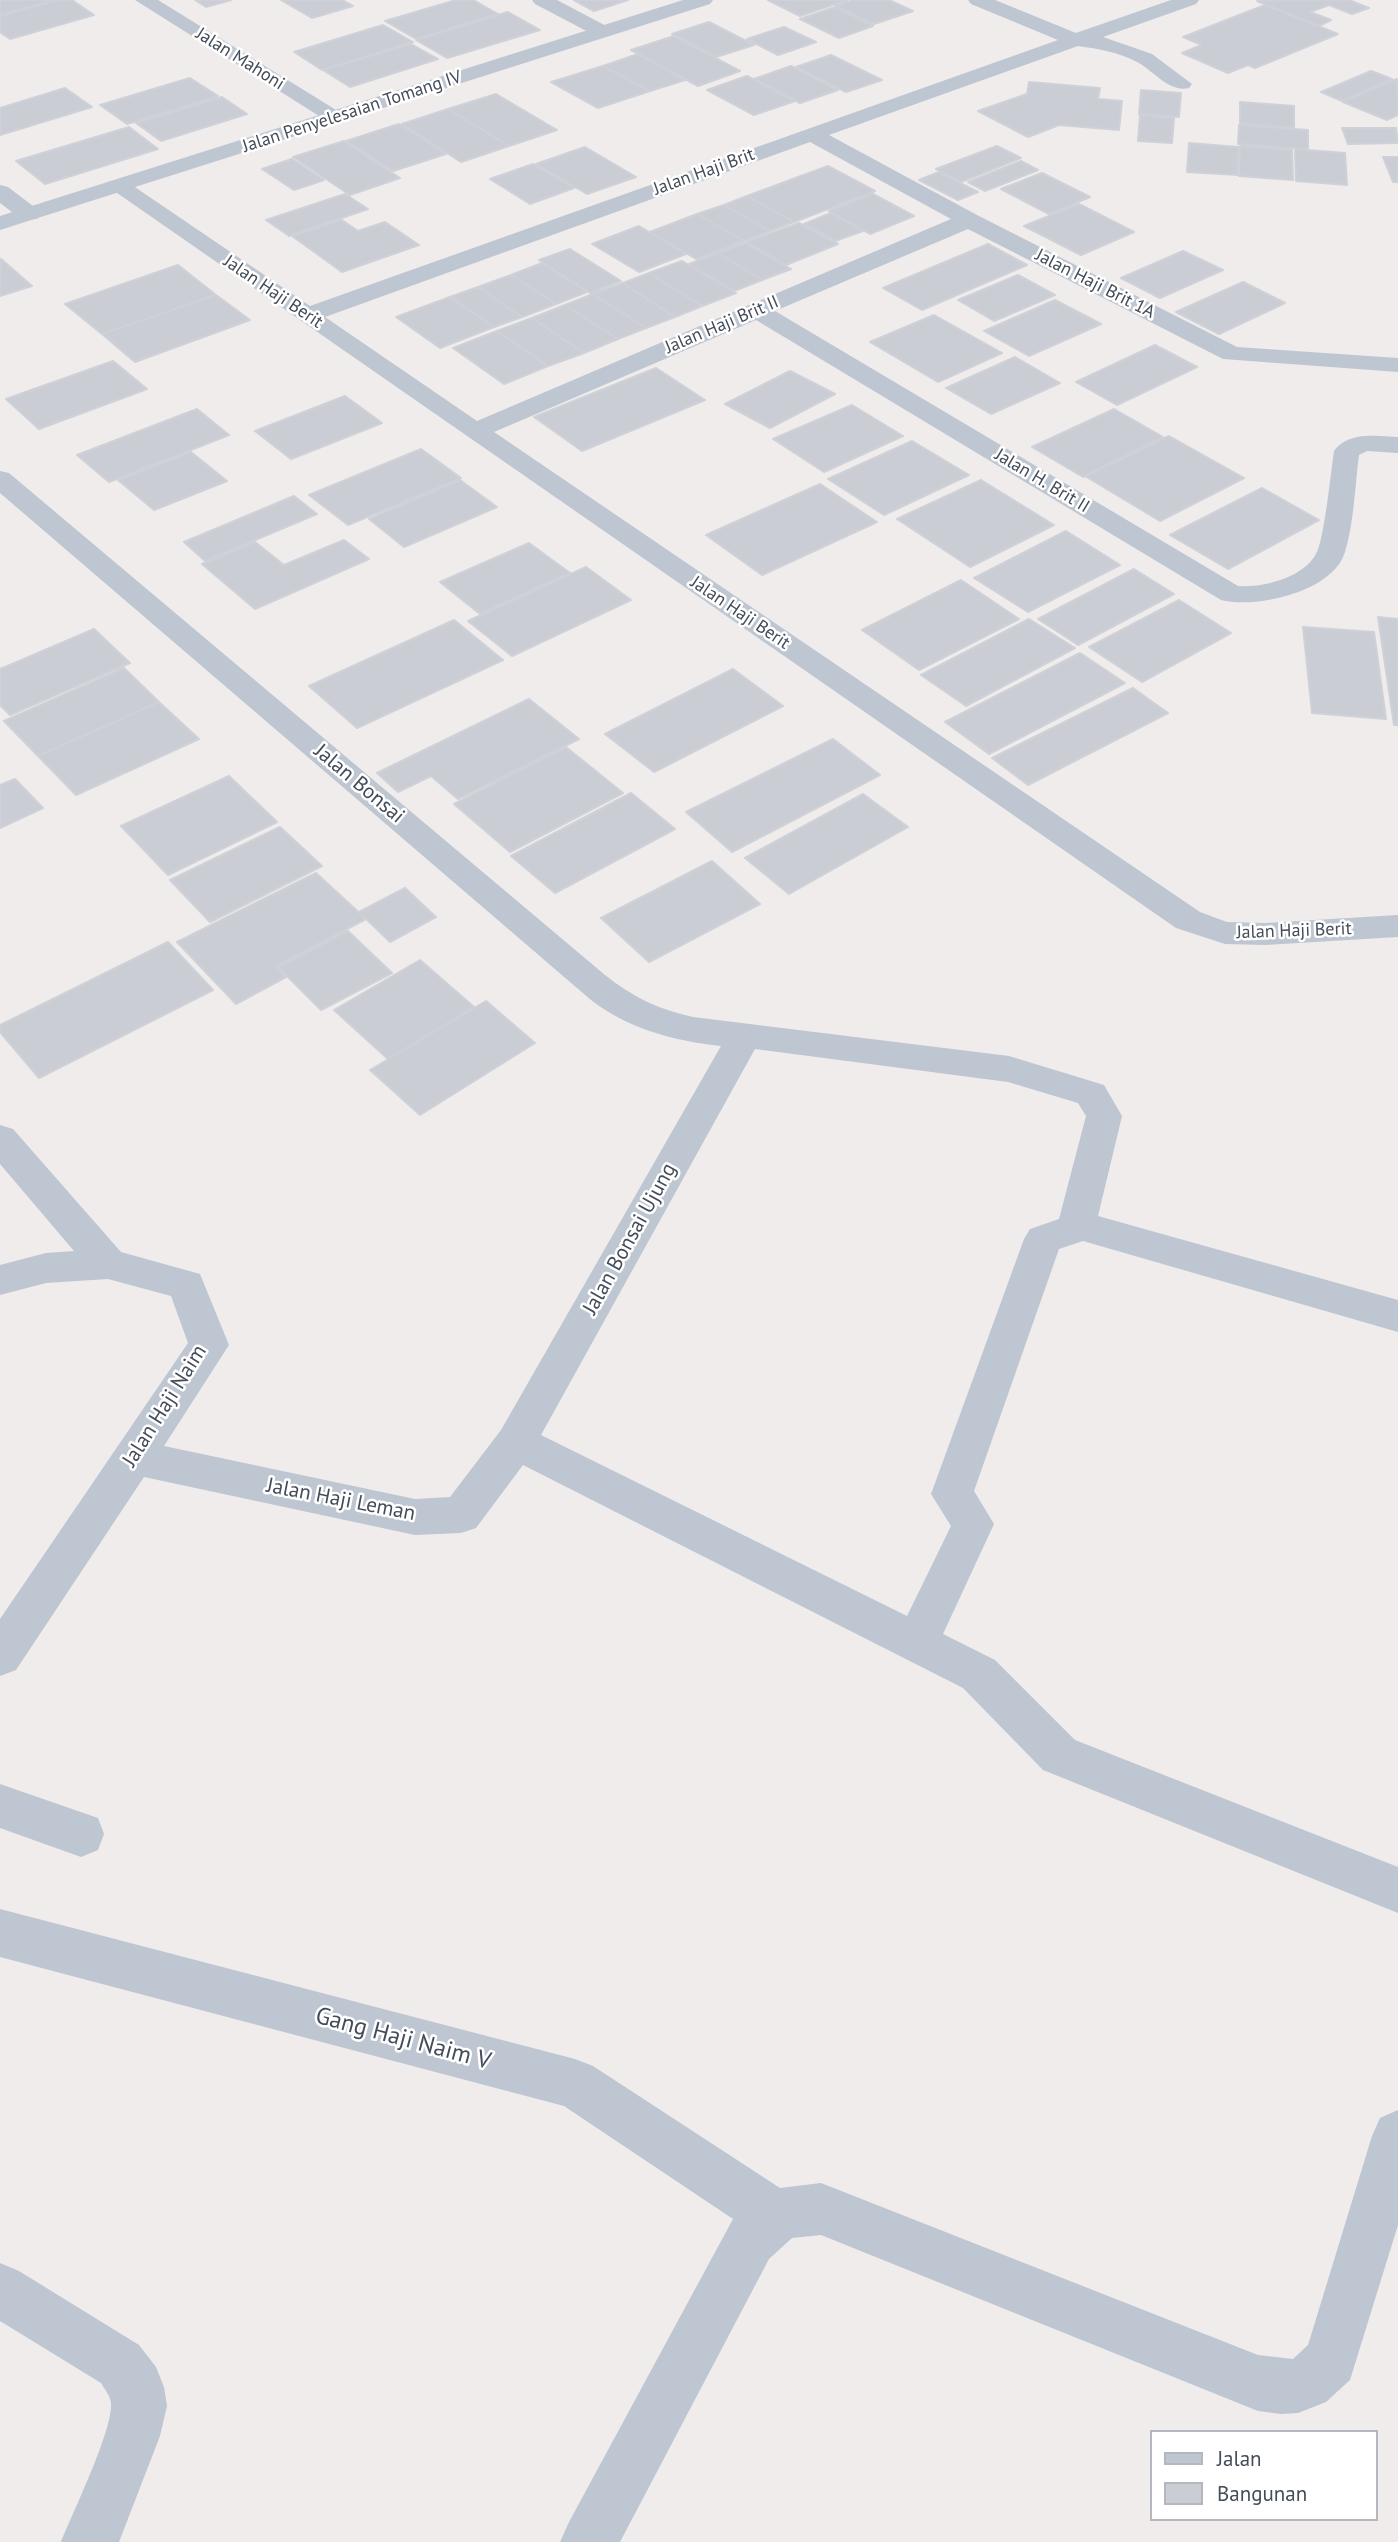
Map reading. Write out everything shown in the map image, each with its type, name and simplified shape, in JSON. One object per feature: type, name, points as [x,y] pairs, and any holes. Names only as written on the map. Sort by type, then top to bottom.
[{"type":"street","name":"Jalan Mahoni","points":[[145,0],[334,117]]},
{"type":"street","points":[[542,0],[603,32]]},
{"type":"street","name":"Jalan Penyelesaian Tomang IV","points":[[0,223],[703,0]]},
{"type":"street","points":[[978,0],[1075,40]]},
{"type":"street","name":"Jalan Haji Brit","points":[[307,316],[346,299],[1075,40],[1105,38],[1189,0]]},
{"type":"street","points":[[1067,16],[1155,64],[1182,84]]},
{"type":"street","name":"Jalan Haji Brit 1A","points":[[811,134],[969,219],[1232,354],[1398,365]]},
{"type":"street","name":"Jalan Haji Berit","points":[[118,186],[1188,920],[1225,933],[1265,934],[1398,926]]},
{"type":"street","points":[[0,192],[29,214]]},
{"type":"street","name":"Jalan Haji Brit II","points":[[475,431],[969,219]]},
{"type":"street","name":"Jalan H. Brit II","points":[[756,310],[1231,594],[1262,595],[1322,566],[1331,554],[1347,451],[1363,443],[1398,445]]},
{"type":"street","name":"Jalan Bonsai","points":[[0,479],[612,999],[634,1012],[710,1033],[745,1035],[1009,1069],[1091,1094],[1104,1116],[1078,1220],[1083,1226]]},
{"type":"street","name":"Jalan Bonsai Ujung","points":[[516,1442],[745,1035]]},
{"type":"street","points":[[0,1139],[108,1264]]},
{"type":"street","points":[[916,1644],[972,1524],[952,1494],[1043,1239],[1083,1226],[1398,1316]]},
{"type":"street","points":[[0,1280],[46,1268],[108,1264]]},
{"type":"street","name":"Jalan Haji Naim","points":[[0,1656],[209,1345],[186,1285],[108,1264]]},
{"type":"street","points":[[516,1442],[978,1674],[1059,1755],[1398,1890]]},
{"type":"street","name":"Jalan Haji Leman","points":[[134,1457],[415,1517],[449,1516],[461,1515],[516,1442]]},
{"type":"street","points":[[0,1806],[81,1835]]},
{"type":"street","name":"Gang Haji Naim V","points":[[0,1933],[575,2084],[775,2216]]},
{"type":"street","points":[[589,2542],[750,2240],[775,2216],[792,2210],[821,2209],[1258,2384],[1289,2389],[1313,2381],[1331,2361],[1398,2136]]},
{"type":"street","points":[[0,2290],[120,2364],[136,2387],[139,2406],[132,2436],[90,2542]]},
{"type":"building","points":[[0,0],[54,0],[0,15]]},
{"type":"building","points":[[58,0],[72,0],[94,15],[10,39],[0,32],[0,16]]},
{"type":"building","points":[[195,0],[231,0],[206,7]]},
{"type":"building","points":[[281,0],[342,0],[353,6],[312,18]]},
{"type":"building","points":[[456,0],[473,0],[498,14],[416,39],[385,21]]},
{"type":"building","points":[[574,0],[628,0],[594,11]]},
{"type":"building","points":[[768,0],[847,0],[800,16]]},
{"type":"building","points":[[853,0],[889,0],[913,11],[874,24],[835,6]]},
{"type":"building","points":[[1349,0],[1369,8],[1352,14],[1329,5],[1310,12],[1331,20],[1319,26],[1257,1]]},
{"type":"building","points":[[1265,5],[1338,34],[1255,68],[1248,65],[1228,73],[1182,53],[1202,45],[1183,37]]},
{"type":"building","points":[[835,7],[873,26],[839,38],[800,19]]},
{"type":"building","points":[[508,12],[540,30],[447,58],[416,40]]},
{"type":"building","points":[[709,22],[754,45],[716,57],[672,34]]},
{"type":"building","points":[[383,25],[413,42],[322,70],[294,52]]},
{"type":"building","points":[[784,27],[816,42],[778,55],[747,39]]},
{"type":"building","points":[[674,36],[740,71],[698,86],[631,50]]},
{"type":"building","points":[[411,44],[438,59],[350,87],[323,70]]},
{"type":"building","points":[[638,54],[685,80],[650,91],[603,66]]},
{"type":"building","points":[[831,55],[882,80],[846,92],[796,67]]},
{"type":"building","points":[[603,66],[650,91],[598,108],[551,82]]},
{"type":"building","points":[[791,66],[838,90],[800,103],[754,79]]},
{"type":"building","points":[[1371,71],[1392,79],[1342,101],[1321,92]]},
{"type":"building","points":[[747,76],[795,101],[754,115],[707,90]]},
{"type":"building","points":[[190,78],[218,96],[127,124],[100,105]]},
{"type":"building","points":[[1397,79],[1398,115],[1387,120],[1343,102]]},
{"type":"building","points":[[1029,82],[1100,88],[1098,99],[1122,101],[1119,130],[1059,125],[1028,137],[978,111],[1027,94]]},
{"type":"building","points":[[65,88],[92,107],[0,135],[0,108]]},
{"type":"building","points":[[1141,90],[1181,93],[1179,117],[1139,114]]},
{"type":"building","points":[[496,94],[557,130],[509,146],[448,109]]},
{"type":"building","points":[[222,97],[247,114],[161,141],[136,123]]},
{"type":"building","points":[[1240,102],[1294,106],[1294,128],[1240,123]]},
{"type":"building","points":[[448,109],[509,146],[461,162],[402,124]]},
{"type":"building","points":[[1140,115],[1174,118],[1172,143],[1138,141]]},
{"type":"building","points":[[399,124],[446,154],[393,171],[346,141]]},
{"type":"building","points":[[1239,125],[1308,130],[1308,149],[1238,144]]},
{"type":"building","points":[[129,127],[158,149],[45,184],[16,161]]},
{"type":"building","points":[[1342,128],[1396,128],[1398,143],[1348,144]]},
{"type":"building","points":[[344,141],[400,178],[350,195],[293,157]]},
{"type":"building","points":[[1189,143],[1238,147],[1238,175],[1187,172]]},
{"type":"building","points":[[997,146],[1021,158],[961,182],[936,169]]},
{"type":"building","points":[[1240,146],[1292,150],[1293,180],[1239,176]]},
{"type":"building","points":[[585,147],[636,177],[587,194],[536,164]]},
{"type":"building","points":[[1295,149],[1345,153],[1347,185],[1296,181]]},
{"type":"building","points":[[1383,157],[1398,157],[1398,182],[1393,182]]},
{"type":"building","points":[[292,159],[324,180],[294,190],[262,169]]},
{"type":"building","points":[[1021,161],[1038,170],[985,191],[968,182]]},
{"type":"building","points":[[533,164],[574,188],[530,204],[490,179]]},
{"type":"building","points":[[828,166],[875,191],[794,222],[747,196]]},
{"type":"building","points":[[939,172],[978,192],[958,200],[919,180]]},
{"type":"building","points":[[1042,173],[1090,197],[1049,214],[1001,189]]},
{"type":"building","points":[[345,194],[368,209],[289,236],[266,220]]},
{"type":"building","points":[[873,194],[914,216],[870,234],[829,211]]},
{"type":"building","points":[[747,196],[794,222],[770,231],[724,205]]},
{"type":"building","points":[[1079,204],[1134,232],[1081,255],[1024,226]]},
{"type":"building","points":[[724,205],[770,231],[744,241],[697,214]]},
{"type":"building","points":[[831,213],[863,231],[835,241],[804,224]]},
{"type":"building","points":[[697,214],[744,241],[696,259],[650,232]]},
{"type":"building","points":[[342,220],[358,231],[385,222],[419,245],[342,272],[292,236]]},
{"type":"building","points":[[799,223],[838,244],[786,265],[747,242]]},
{"type":"building","points":[[639,226],[686,254],[639,272],[592,244]]},
{"type":"building","points":[[745,243],[791,269],[762,280],[718,253]]},
{"type":"building","points":[[988,244],[1027,265],[922,310],[883,288]]},
{"type":"building","points":[[570,249],[621,281],[590,293],[539,260]]},
{"type":"building","points":[[1183,251],[1223,270],[1160,298],[1121,278]]},
{"type":"building","points":[[718,253],[762,280],[734,291],[689,264]]},
{"type":"building","points":[[1,259],[32,286],[0,296]]},
{"type":"building","points":[[682,261],[736,293],[702,306],[649,273]]},
{"type":"building","points":[[542,263],[587,292],[556,304],[511,275]]},
{"type":"building","points":[[178,265],[216,295],[102,334],[65,304]]},
{"type":"building","points":[[649,273],[702,306],[675,317],[623,283]]},
{"type":"building","points":[[511,275],[556,304],[522,317],[478,287]]},
{"type":"building","points":[[1018,275],[1055,295],[994,321],[958,300]]},
{"type":"building","points":[[1243,282],[1285,303],[1219,334],[1176,312]]},
{"type":"building","points":[[623,283],[675,317],[646,328],[593,294]]},
{"type":"building","points":[[478,287],[522,317],[494,327],[450,297]]},
{"type":"building","points":[[593,294],[646,328],[618,339],[565,305]]},
{"type":"building","points":[[216,295],[250,320],[135,362],[102,334]]},
{"type":"building","points":[[450,297],[494,327],[440,348],[396,317]]},
{"type":"building","points":[[1055,300],[1101,324],[1029,356],[984,331]]},
{"type":"building","points":[[565,305],[618,339],[584,353],[532,318]]},
{"type":"building","points":[[934,315],[1002,353],[938,382],[870,342]]},
{"type":"building","points":[[532,318],[584,353],[548,366],[497,331]]},
{"type":"building","points":[[497,331],[548,366],[504,384],[453,348]]},
{"type":"building","points":[[1155,345],[1197,367],[1117,405],[1076,382]]},
{"type":"building","points":[[1015,357],[1060,383],[991,414],[946,388]]},
{"type":"building","points":[[113,361],[147,389],[39,429],[6,399]]},
{"type":"building","points":[[656,368],[705,400],[582,451],[534,417]]},
{"type":"building","points":[[790,371],[835,394],[770,428],[725,404]]},
{"type":"building","points":[[345,396],[382,423],[291,459],[255,431]]},
{"type":"building","points":[[852,405],[903,436],[824,472],[773,439]]},
{"type":"building","points":[[197,409],[229,435],[109,482],[77,455]]},
{"type":"building","points":[[1114,409],[1163,437],[1083,477],[1032,447]]},
{"type":"building","points":[[1169,436],[1244,478],[1160,521],[1085,476]]},
{"type":"building","points":[[912,441],[969,475],[884,515],[828,479]]},
{"type":"building","points":[[421,449],[461,478],[348,525],[309,495]]},
{"type":"building","points":[[191,452],[227,481],[154,510],[118,480]]},
{"type":"building","points":[[460,480],[497,507],[404,547],[369,519]]},
{"type":"building","points":[[981,480],[1054,525],[970,567],[897,519]]},
{"type":"building","points":[[820,484],[877,522],[762,575],[706,535]]},
{"type":"building","points":[[1262,488],[1319,520],[1228,569],[1170,535]]},
{"type":"building","points":[[294,496],[317,514],[205,561],[184,542]]},
{"type":"building","points":[[1066,531],[1120,565],[1028,612],[974,578]]},
{"type":"building","points":[[344,540],[369,559],[255,609],[202,564],[255,542],[284,565]]},
{"type":"building","points":[[529,543],[570,573],[480,614],[440,582]]},
{"type":"building","points":[[586,567],[631,600],[512,656],[468,621]]},
{"type":"building","points":[[1134,569],[1174,594],[1078,645],[1038,619]]},
{"type":"building","points":[[961,580],[1019,619],[919,670],[862,630]]},
{"type":"building","points":[[1179,600],[1231,633],[1142,682],[1089,647]]},
{"type":"building","points":[[1378,617],[1398,619],[1398,725],[1394,725]]},
{"type":"building","points":[[1029,619],[1075,648],[966,706],[921,675]]},
{"type":"building","points":[[454,620],[503,660],[357,728],[309,686]]},
{"type":"building","points":[[1303,627],[1374,632],[1386,719],[1312,713]]},
{"type":"building","points":[[94,629],[130,663],[10,715],[0,705],[0,669]]},
{"type":"building","points":[[1080,653],[1125,683],[989,754],[945,722]]},
{"type":"building","points":[[124,668],[159,702],[38,756],[4,721]]},
{"type":"building","points":[[733,669],[783,706],[654,772],[605,734]]},
{"type":"building","points":[[1133,688],[1168,713],[1028,785],[992,758]]},
{"type":"building","points":[[529,699],[579,739],[458,799],[431,776],[398,792],[377,773]]},
{"type":"building","points":[[159,702],[199,739],[76,795],[38,756]]},
{"type":"building","points":[[833,739],[880,775],[732,852],[686,812]]},
{"type":"building","points":[[566,747],[623,793],[510,852],[454,804]]},
{"type":"building","points":[[229,776],[277,822],[168,875],[121,826]]},
{"type":"building","points":[[15,779],[43,808],[0,828],[0,785]]},
{"type":"building","points":[[631,793],[675,829],[555,893],[511,856]]},
{"type":"building","points":[[863,794],[908,827],[789,894],[745,858]]},
{"type":"building","points":[[280,827],[322,866],[210,922],[170,880]]},
{"type":"building","points":[[712,861],[760,904],[649,962],[601,918]]},
{"type":"building","points":[[316,873],[366,919],[276,966],[286,977],[236,1004],[177,942]]},
{"type":"building","points":[[405,888],[436,917],[390,942],[359,912]]},
{"type":"building","points":[[348,931],[392,973],[321,1010],[278,967]]},
{"type":"building","points":[[168,942],[213,990],[39,1078],[0,1032],[0,1025]]},
{"type":"building","points":[[420,960],[474,1007],[388,1059],[334,1010]]},
{"type":"building","points":[[486,1001],[535,1043],[420,1115],[370,1070]]}]
